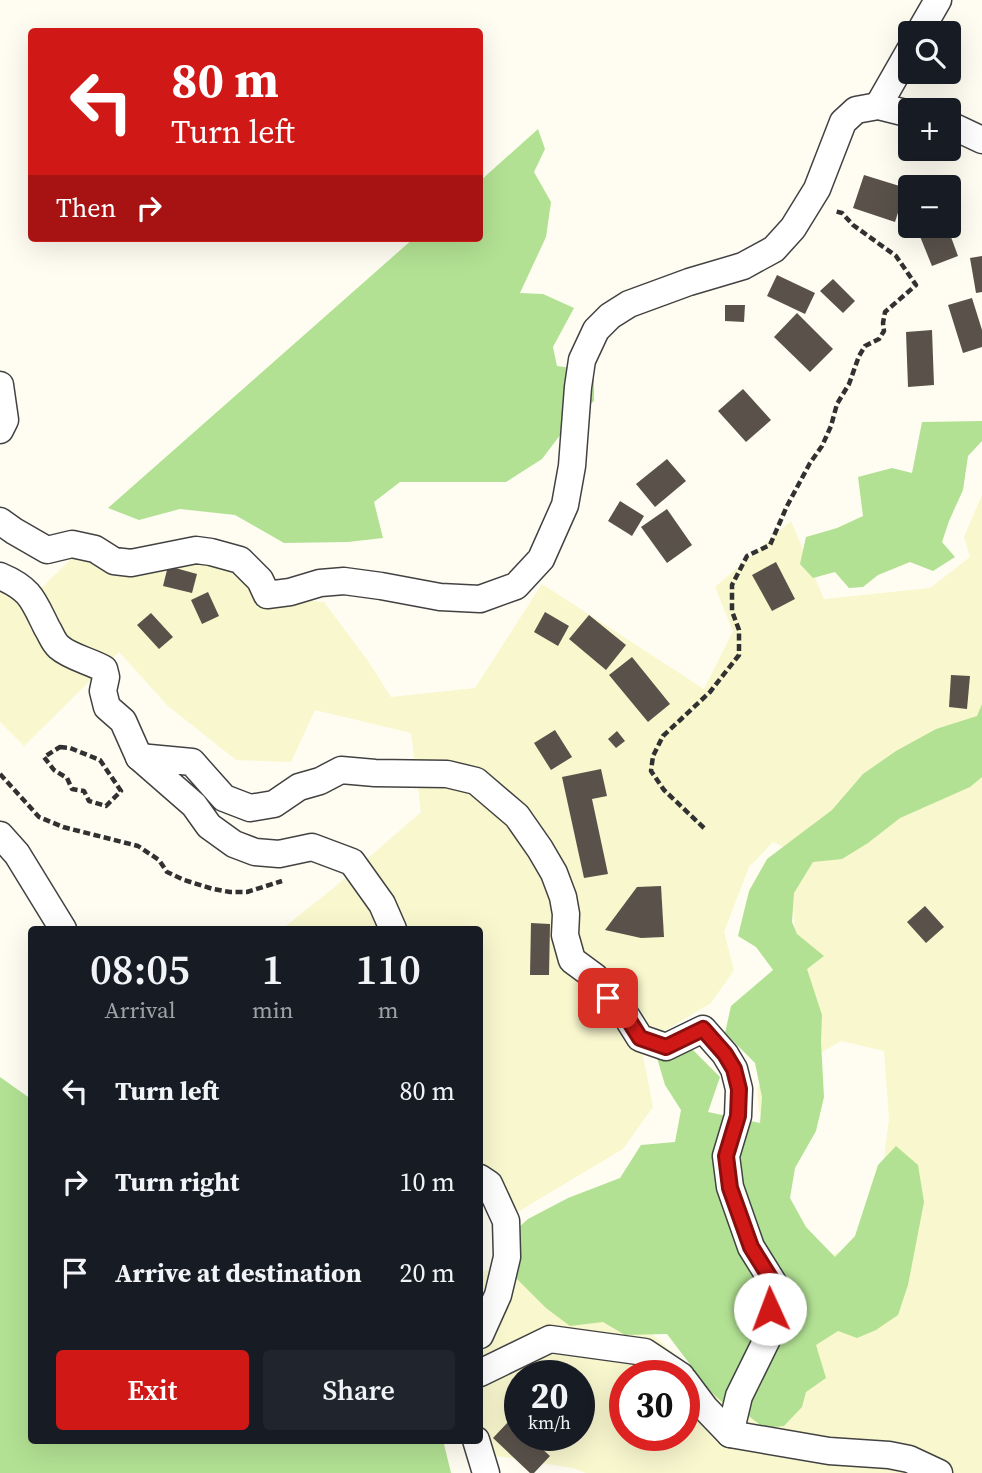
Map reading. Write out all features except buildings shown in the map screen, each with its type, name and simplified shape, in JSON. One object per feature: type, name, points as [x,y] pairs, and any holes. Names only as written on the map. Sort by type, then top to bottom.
[{"type":"street","points":[[926,21],[938,0]]},
{"type":"street","points":[[878,106],[898,71]]},
{"type":"street","points":[[0,521],[47,550],[72,544],[95,548],[114,561],[131,564],[196,550],[240,560],[260,580],[267,595],[290,592],[320,583],[344,581],[440,597],[480,599],[516,586],[541,559],[565,506],[572,466],[582,360],[596,330],[610,316],[629,304],[743,266],[774,248],[793,228],[817,190],[843,122],[856,110],[878,106],[898,111]]},
{"type":"street","points":[[961,130],[982,139]]},
{"type":"street","points":[[0,386],[5,420],[0,430]]},
{"type":"street","points":[[0,576],[16,583],[33,599],[56,645],[72,656],[104,669],[106,677],[103,691],[107,707],[123,721],[139,757],[194,805],[209,826],[234,844],[255,852],[279,854],[313,847],[352,862],[382,904],[392,926]]},
{"type":"street","points":[[139,757],[192,762],[224,799],[250,808],[274,804],[299,788],[341,770],[447,774],[476,781],[517,816],[540,849],[554,873],[563,897],[565,934],[572,960],[595,977],[608,998],[625,1014],[640,1038],[666,1047],[703,1029],[715,1042],[734,1069],[739,1089],[738,1116],[726,1156],[730,1188],[751,1247],[774,1284],[770,1309],[776,1321],[739,1396],[730,1434]]},
{"type":"street","points":[[0,835],[17,854],[59,926]]},
{"type":"street","points":[[36,907],[58,926]]},
{"type":"street","points":[[483,1180],[489,1184],[506,1221],[507,1257],[498,1295],[483,1328]]},
{"type":"street","points":[[483,1372],[550,1339],[645,1352],[657,1360]]},
{"type":"street","points":[[700,1401],[730,1434],[829,1451],[888,1455],[909,1460],[939,1473]]},
{"type":"street","points":[[478,1444],[486,1473]]},
{"type":"path","points":[[704,828],[664,790],[650,771],[653,756],[663,736],[710,692],[740,655],[739,630],[732,611],[732,585],[747,556],[770,545],[786,506],[822,446],[859,356],[866,346],[879,339],[884,331],[886,312],[916,285],[896,256],[853,225],[842,213],[805,208]]},
{"type":"path","points":[[60,747],[70,748],[100,760],[121,791],[106,806],[89,801],[84,791],[72,789],[67,778],[54,770],[44,757],[60,747]]},
{"type":"path","points":[[0,774],[39,817],[63,827],[138,846],[159,860],[167,872],[184,880],[213,889],[247,892],[286,880]]},
{"type":"shaded area","points":[[982,495],[982,1473],[586,1473],[572,1468],[480,1453],[480,1444],[483,1444],[483,1272],[494,1267],[643,1326],[681,1360],[609,1360],[609,1451],[700,1451],[700,1373],[710,1380],[798,1270],[843,1250],[872,1220],[881,1182],[889,1119],[884,1051],[841,1041],[817,1055],[790,1139],[759,1112],[757,1088],[783,1046],[797,963],[793,852],[773,842],[749,867],[724,932],[734,970],[711,1003],[641,1045],[653,1107],[623,1149],[506,1219],[483,1178],[483,926],[286,926],[421,812],[411,733],[315,710],[291,762],[236,760],[168,706],[119,652],[24,746],[0,722],[0,577],[34,595],[94,537],[125,549],[210,546],[281,598],[324,602],[391,697],[475,688],[542,584],[704,689],[733,631],[715,587],[791,521],[824,599],[930,588],[970,557],[964,537]]},
{"type":"green space","points":[[538,129],[545,149],[534,172],[551,202],[546,237],[520,293],[543,294],[574,308],[553,347],[557,366],[594,371],[594,401],[570,422],[542,459],[506,482],[400,482],[374,502],[383,538],[348,542],[284,543],[235,515],[180,509],[139,520],[108,508],[409,242],[483,242],[483,178]]},
{"type":"green space","points":[[982,421],[982,441],[968,456],[963,490],[942,542],[955,557],[933,571],[910,562],[878,575],[863,587],[849,588],[835,572],[813,578],[800,564],[806,537],[837,528],[863,516],[858,477],[892,468],[912,473],[922,422]]},
{"type":"green space","points":[[982,704],[982,777],[970,787],[900,818],[842,859],[813,862],[794,893],[792,922],[797,934],[824,956],[807,969],[822,1015],[824,1097],[816,1131],[795,1168],[790,1198],[806,1227],[835,1257],[855,1236],[878,1165],[896,1146],[918,1165],[924,1202],[908,1285],[898,1315],[876,1330],[857,1338],[838,1331],[816,1345],[826,1378],[806,1392],[802,1407],[784,1426],[764,1428],[722,1402],[700,1382],[700,1360],[687,1360],[667,1334],[625,1335],[603,1322],[570,1326],[546,1308],[515,1277],[505,1240],[528,1219],[568,1198],[620,1178],[641,1145],[675,1142],[681,1110],[665,1085],[655,1051],[681,1038],[720,1077],[708,1112],[760,1123],[762,1097],[755,1063],[725,1033],[731,1006],[773,970],[756,947],[738,936],[749,891],[767,859],[832,810],[863,774],[896,751],[936,729],[977,716]]},
{"type":"green space","points":[[0,1077],[28,1097],[28,1444],[444,1444],[451,1473],[0,1473]]},
{"type":"route","points":[[608,998],[625,1014],[640,1038],[666,1047],[703,1029],[734,1069],[739,1089],[738,1116],[726,1156],[730,1188],[751,1247],[774,1284],[770,1309]]}]
